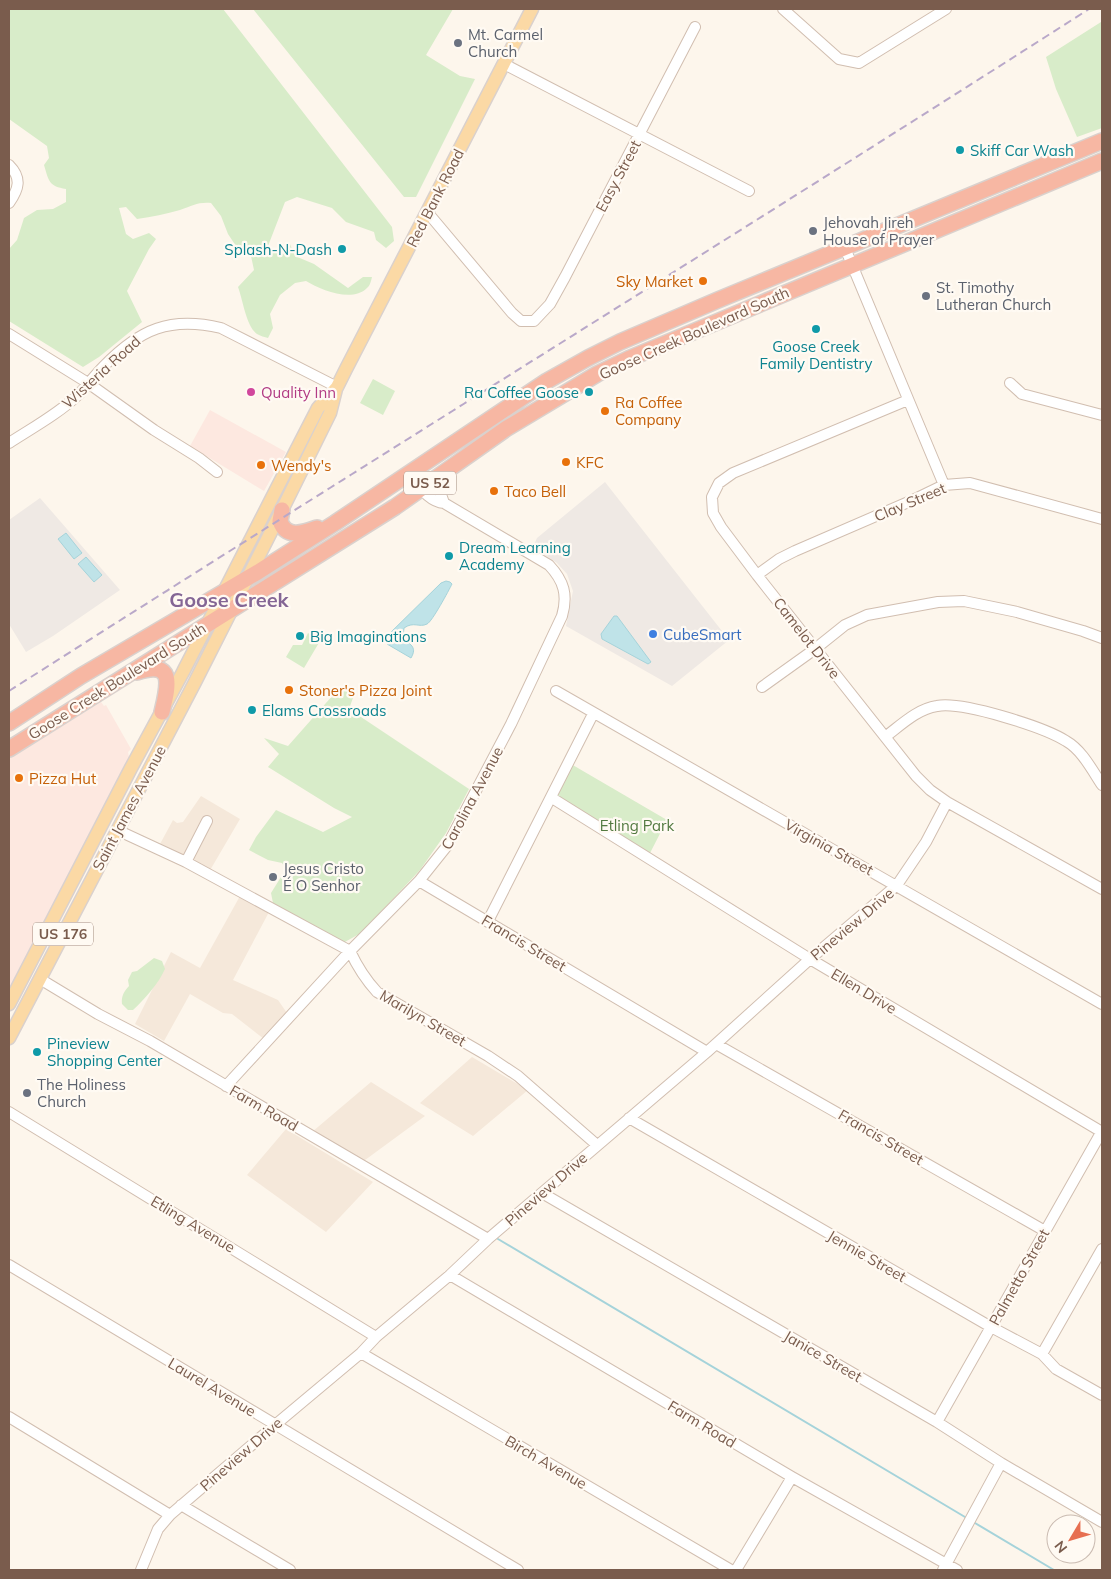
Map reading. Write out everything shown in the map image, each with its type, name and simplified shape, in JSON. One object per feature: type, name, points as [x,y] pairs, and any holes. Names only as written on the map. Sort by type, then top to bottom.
[{"type":"highway","name":"US 52","points":[[9,723],[89,671],[248,578],[335,523],[547,381],[588,358],[620,342],[966,196],[1102,141]]},
{"type":"highway","name":"Goose Creek Boulevard South","points":[[9,749],[420,490],[507,428],[597,374],[628,359],[1102,161]]},
{"type":"highway","points":[[282,510],[281,525],[292,533],[300,534],[335,523]]},
{"type":"highway","points":[[122,678],[144,670],[155,668],[161,670],[168,679],[168,688],[162,712]]},
{"type":"main road","name":"Red Bank Road","points":[[248,578],[330,413],[337,387],[532,9]]},
{"type":"main road","name":"Red Bank Road","points":[[223,593],[318,408],[337,387]]},
{"type":"main road","name":"Saint James Avenue","points":[[9,1038],[248,578]]},
{"type":"main road","name":"Saint James Avenue","points":[[9,1004],[223,593]]},
{"type":"main road","points":[[38,980],[36,970],[44,952],[45,944],[42,940]]},
{"type":"street","points":[[783,9],[839,58],[858,63],[946,9]]},
{"type":"street","name":"Easy Street","points":[[428,213],[512,313],[521,321],[534,321],[550,304],[641,134],[695,27]]},
{"type":"street","points":[[504,64],[749,191]]},
{"type":"street","points":[[9,165],[18,180],[17,191],[9,203]]},
{"type":"street","points":[[845,248],[944,485]]},
{"type":"street","name":"Wisteria Road","points":[[9,443],[58,412],[104,366],[141,335],[161,326],[200,323],[221,328],[337,387]]},
{"type":"street","points":[[9,334],[88,383],[217,472]]},
{"type":"street","points":[[1010,384],[1022,394],[1102,415]]},
{"type":"street","name":"Camelot Drive","points":[[908,400],[733,473],[719,483],[712,497],[714,512],[721,527],[756,575],[916,776],[930,790],[947,802],[1102,890]]},
{"type":"street","name":"Carolina Avenue","points":[[226,1086],[350,951],[419,881],[447,846],[505,736],[562,616],[566,599],[564,585],[549,565],[444,503],[439,503],[420,490],[410,473]]},
{"type":"street","points":[[437,478],[444,503]]},
{"type":"street","name":"Clay Street","points":[[756,575],[779,559],[795,551],[944,485],[970,482],[1102,520]]},
{"type":"street","points":[[762,687],[846,625],[867,615],[938,602],[964,601],[1017,612],[1102,638]]},
{"type":"street","name":"Virginia Street","points":[[556,691],[898,885],[1102,1004]]},
{"type":"street","points":[[885,737],[908,719],[924,710],[938,706],[957,706],[1030,724],[1067,741],[1086,761],[1102,785]]},
{"type":"street","points":[[488,922],[594,714]]},
{"type":"street","name":"Ellen Drive","points":[[552,798],[810,959],[1102,1132]]},
{"type":"street","name":"Pineview Drive","points":[[141,1570],[158,1529],[181,1505],[361,1353],[376,1337],[450,1275],[488,1239],[707,1052],[810,959],[898,885],[926,842],[947,802]]},
{"type":"street","points":[[186,862],[207,821]]},
{"type":"street","points":[[117,830],[186,862],[350,951]]},
{"type":"street","name":"Francis Street","points":[[419,881],[707,1052]]},
{"type":"street","name":"Marilyn Street","points":[[350,951],[367,982],[377,992],[488,1056],[518,1076],[597,1145]]},
{"type":"street","name":"Farm Road","points":[[38,980],[45,982],[98,1014],[150,1041],[488,1239]]},
{"type":"street","name":"Francis Street","points":[[716,1044],[1045,1231]]},
{"type":"street","name":"Etling Avenue","points":[[9,1112],[376,1337]]},
{"type":"street","name":"Jennie Street","points":[[629,1118],[991,1328],[1042,1354],[1056,1369],[1102,1396]]},
{"type":"street","name":"Palmetto Street","points":[[937,1422],[1102,1132]]},
{"type":"street","name":"Janice Street","points":[[542,1193],[937,1422],[1001,1463],[1102,1522]]},
{"type":"street","points":[[1042,1354],[1102,1249]]},
{"type":"street","name":"Laurel Avenue","points":[[9,1265],[518,1570]]},
{"type":"street","name":"Farm Road","points":[[450,1275],[944,1567],[957,1570]]},
{"type":"street","name":"Birch Avenue","points":[[361,1353],[731,1570]]},
{"type":"street","points":[[9,1417],[170,1515]]},
{"type":"street","points":[[944,1567],[1001,1463]]},
{"type":"street","points":[[736,1570],[792,1477]]},
{"type":"street","points":[[181,1505],[290,1570]]},
{"type":"shaded area","points":[[210,410],[286,452],[264,491],[190,446]]},
{"type":"shaded area","points":[[605,482],[729,640],[672,686],[566,626],[573,591],[567,574],[557,563],[533,547],[537,538]]},
{"type":"shaded area","points":[[40,498],[120,590],[53,636],[26,652],[9,624],[9,520]]},
{"type":"shaded area","points":[[101,702],[104,706],[106,705],[131,749],[128,752],[129,757],[9,990],[9,759]]},
{"type":"shaded area","points":[[201,796],[240,819],[209,872],[160,844],[173,820],[177,823],[183,822]]},
{"type":"shaded area","points":[[240,896],[269,912],[233,980],[278,1000],[287,1013],[264,1039],[232,1014],[223,1013],[190,994],[164,1041],[135,1024],[171,952],[200,968]]},
{"type":"shaded area","points":[[472,1057],[528,1090],[473,1136],[420,1103]]},
{"type":"shaded area","points":[[371,1082],[425,1116],[361,1163],[312,1132]]},
{"type":"shaded area","points":[[286,1129],[373,1182],[326,1232],[247,1175]]},
{"type":"green space","points":[[9,9],[223,9],[392,227],[394,241],[386,248],[376,240],[374,232],[346,222],[332,208],[297,197],[285,202],[268,246],[274,251],[283,250],[290,244],[295,256],[314,264],[348,288],[363,277],[372,277],[369,286],[361,292],[345,295],[328,291],[306,281],[295,283],[280,295],[270,314],[273,328],[268,338],[257,334],[250,325],[238,287],[254,270],[251,256],[238,249],[228,234],[221,216],[211,203],[198,204],[169,213],[137,219],[126,207],[119,208],[126,234],[133,239],[149,233],[156,239],[127,291],[142,322],[99,357],[83,367],[9,321],[9,249],[17,240],[24,218],[37,210],[53,209],[66,202],[66,189],[53,185],[50,182],[44,165],[49,158],[47,146],[9,119]]},
{"type":"green space","points":[[253,9],[453,9],[426,55],[460,76],[475,79],[416,197],[404,197]]},
{"type":"green space","points":[[1101,22],[1102,128],[1077,137],[1056,89],[1046,57]]},
{"type":"green space","points":[[373,379],[395,391],[383,415],[360,403]]},
{"type":"green space","points":[[308,633],[320,641],[304,668],[286,657],[293,645],[302,645]]},
{"type":"green space","points":[[341,686],[354,695],[349,709],[469,789],[446,833],[420,870],[361,933],[343,943],[273,903],[271,893],[286,869],[282,863],[268,860],[249,850],[276,810],[323,832],[352,817],[268,767],[279,754],[264,738],[288,746]]},
{"type":"green space","name":"Etling Park","points":[[571,764],[667,820],[649,855],[556,795]]},
{"type":"green space","points":[[154,958],[162,961],[165,969],[142,1001],[133,1010],[128,1010],[122,1004],[122,1001],[123,994],[129,986],[128,980],[132,972],[137,971]]},
{"type":"water","points":[[66,533],[82,553],[74,559],[58,539]]},
{"type":"water","points":[[86,557],[102,575],[94,582],[78,564]]},
{"type":"water","points":[[446,581],[452,584],[429,622],[424,625],[411,625],[404,628],[403,637],[412,646],[414,651],[411,658],[387,644],[385,639],[387,636],[441,583]]},
{"type":"water","points":[[614,616],[617,616],[651,662],[648,664],[602,639],[601,634]]},
{"type":"waterway","points":[[498,1239],[965,1517]]},
{"type":"waterway","points":[[975,1523],[1054,1570]]},
{"type":"railway","points":[[9,691],[1089,9]]},
{"type":"place","name":"Mt. Carmel Church","points":[[458,43]]},
{"type":"place","name":"Skiff Car Wash","points":[[960,150]]},
{"type":"place","name":"Jehovah Jireh House of Prayer","points":[[813,231]]},
{"type":"place","name":"Splash-N-Dash","points":[[342,249]]},
{"type":"place","name":"Sky Market","points":[[703,281]]},
{"type":"place","name":"St. Timothy Lutheran Church","points":[[926,296]]},
{"type":"place","name":"Goose Creek Family Dentistry","points":[[816,329]]},
{"type":"place","name":"Quality Inn","points":[[251,392]]},
{"type":"place","name":"Ra Coffee Goose","points":[[589,392]]},
{"type":"place","name":"Ra Coffee Company","points":[[605,411]]},
{"type":"place","name":"KFC","points":[[566,462]]},
{"type":"place","name":"Wendy's","points":[[261,465]]},
{"type":"place","name":"Taco Bell","points":[[494,491]]},
{"type":"place","name":"Dream Learning Academy","points":[[449,556]]},
{"type":"place","name":"CubeSmart","points":[[653,634]]},
{"type":"place","name":"Big Imaginations","points":[[300,636]]},
{"type":"place","name":"Stoner's Pizza Joint","points":[[289,690]]},
{"type":"place","name":"Elams Crossroads","points":[[252,710]]},
{"type":"place","name":"Pizza Hut","points":[[19,778]]},
{"type":"place","name":"Jesus Cristo É O Senhor","points":[[273,877]]},
{"type":"place","name":"Pineview Shopping Center","points":[[37,1052]]},
{"type":"place","name":"The Holiness Church","points":[[27,1093]]},
{"type":"district","name":"Goose Creek","points":[[229,599]]}]
